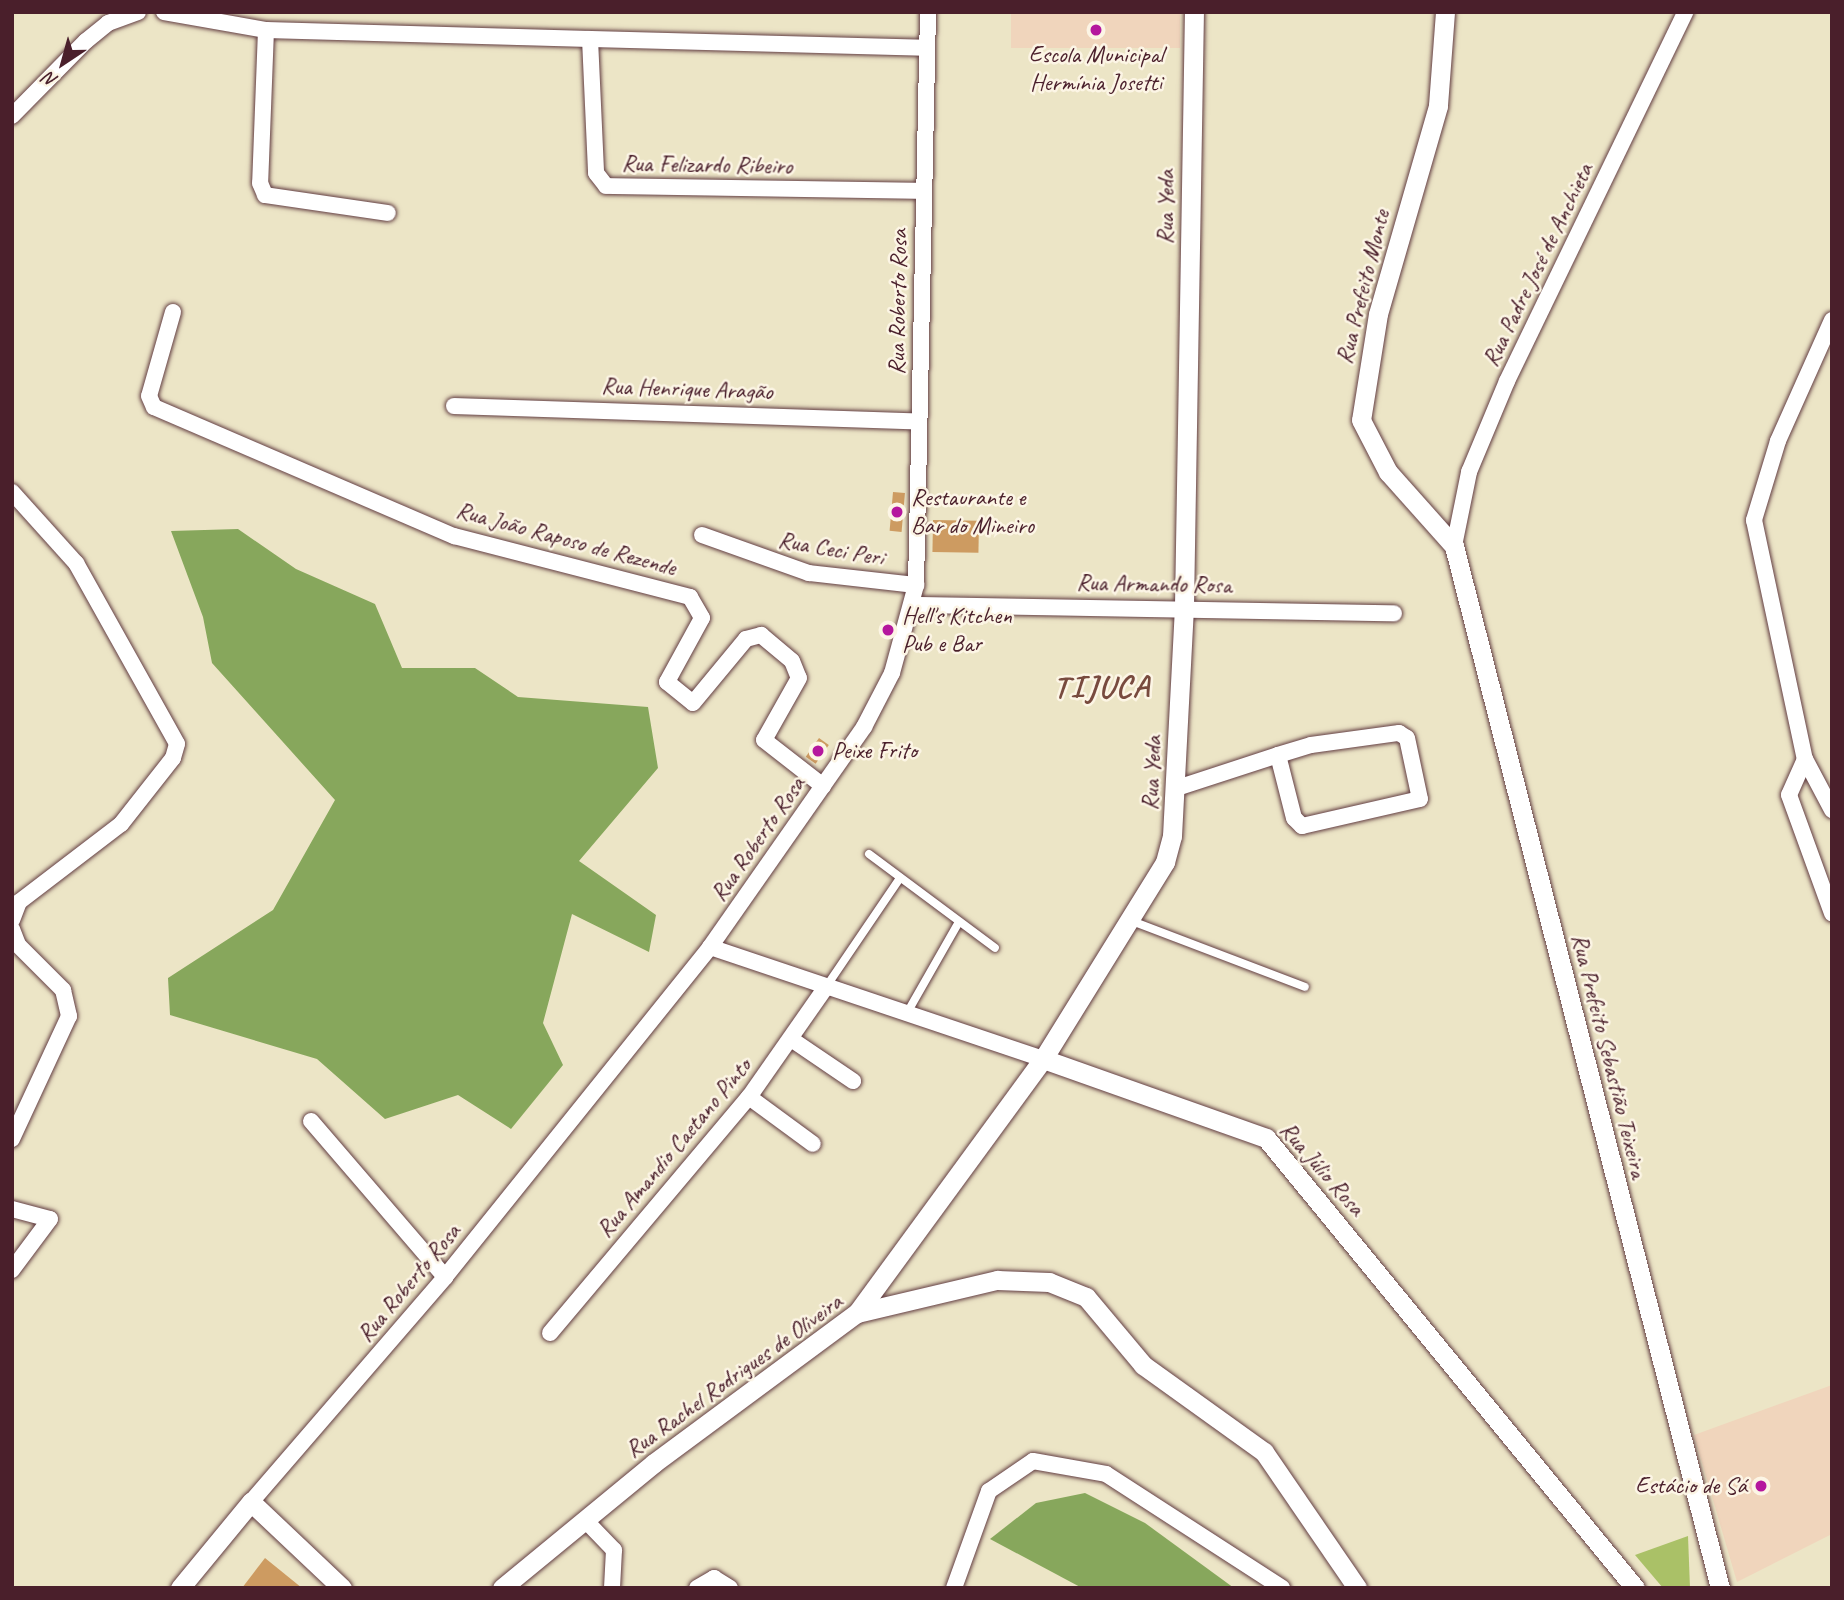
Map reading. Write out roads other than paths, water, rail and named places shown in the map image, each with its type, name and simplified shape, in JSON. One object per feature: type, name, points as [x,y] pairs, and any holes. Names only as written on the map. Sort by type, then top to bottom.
[{"type":"street","points":[[164,12],[266,30],[926,48]]},
{"type":"street","name":"Rua Roberto Rosa","points":[[251,1502],[445,1277],[710,947],[823,786],[892,673],[914,605],[916,585],[928,12]]},
{"type":"street","name":"Rua Yeda","points":[[856,1313],[1043,1059],[1165,862],[1177,788],[1184,606],[1195,12]]},
{"type":"street","name":"Rua Prefeito Monte","points":[[1445,12],[1443,82],[1378,314],[1361,420],[1388,472],[1454,546]]},
{"type":"street","name":"Rua Padre José de Anchieta","points":[[1454,546],[1469,472],[1507,381],[1685,12]]},
{"type":"street","points":[[12,116],[86,41],[128,13]]},
{"type":"street","points":[[266,30],[260,183],[265,195],[388,213]]},
{"type":"street","name":"Rua Felizardo Ribeiro","points":[[590,40],[596,173],[606,186],[923,191]]},
{"type":"street","name":"Rua João Raposo de Rezende","points":[[173,312],[149,396],[154,407],[454,536],[690,597],[702,618],[667,682],[693,704],[746,639],[761,635],[792,661],[799,678],[764,740],[823,786]]},
{"type":"street","points":[[1832,320],[1778,441],[1754,520],[1805,760],[1832,810]]},
{"type":"street","name":"Rua Henrique Aragão","points":[[454,406],[918,421]]},
{"type":"street","points":[[12,492],[76,563],[177,744],[173,758],[121,824],[19,902],[12,920]]},
{"type":"street","name":"Rua Ceci Peri","points":[[702,535],[809,573],[916,585]]},
{"type":"street","name":"Rua Prefeito Sebastião Teixeira","points":[[1454,546],[1716,1585]]},
{"type":"street","name":"Rua Armando Rosa","points":[[914,605],[1184,606],[1394,613]]},
{"type":"street","points":[[1177,788],[1278,755],[1399,733],[1407,738],[1420,799],[1302,826],[1294,818],[1278,755]]},
{"type":"street","points":[[1805,760],[1789,795],[1832,913]]},
{"type":"street","points":[[12,929],[24,952],[63,990],[69,1016],[12,1139]]},
{"type":"street","name":"Rua Júlio Rosa","points":[[710,947],[905,1016],[1043,1059],[1266,1138],[1635,1588]]},
{"type":"street","name":"Rua Amandio Caetano Pinto","points":[[550,1333],[749,1097],[826,987]]},
{"type":"street","points":[[791,1039],[853,1081]]},
{"type":"street","points":[[749,1097],[813,1144]]},
{"type":"street","points":[[312,1121],[445,1277]]},
{"type":"street","points":[[12,1209],[50,1219],[12,1270]]},
{"type":"street","name":"Rua Rachel Rodrigues de Oliveira","points":[[502,1588],[586,1520],[856,1313],[997,1280],[1049,1282],[1086,1297],[1143,1365],[1264,1452],[1357,1588]]},
{"type":"street","points":[[954,1588],[989,1491],[1033,1461],[1106,1474],[1282,1588]]},
{"type":"street","points":[[180,1588],[251,1502],[342,1588]]},
{"type":"street","points":[[586,1520],[614,1550],[612,1588]]},
{"type":"street","points":[[697,1588],[715,1578],[730,1588]]},
{"type":"lane","points":[[869,854],[995,948]]},
{"type":"lane","points":[[826,987],[900,878]]},
{"type":"lane","points":[[1129,920],[1305,987]]},
{"type":"lane","points":[[905,1016],[959,922]]},
{"type":"place","name":"Escola Municipal Hermínia Josetti","points":[[1096,30]]},
{"type":"place","name":"Restaurante e Bar do Mineiro","points":[[897,512]]},
{"type":"place","name":"Hell's Kitchen Pub e Bar","points":[[888,630]]},
{"type":"place","name":"Peixe Frito","points":[[818,751]]},
{"type":"place","name":"Estácio de Sá","points":[[1761,1486]]},
{"type":"district","name":"TIJUCA","points":[[1102,687]]}]
